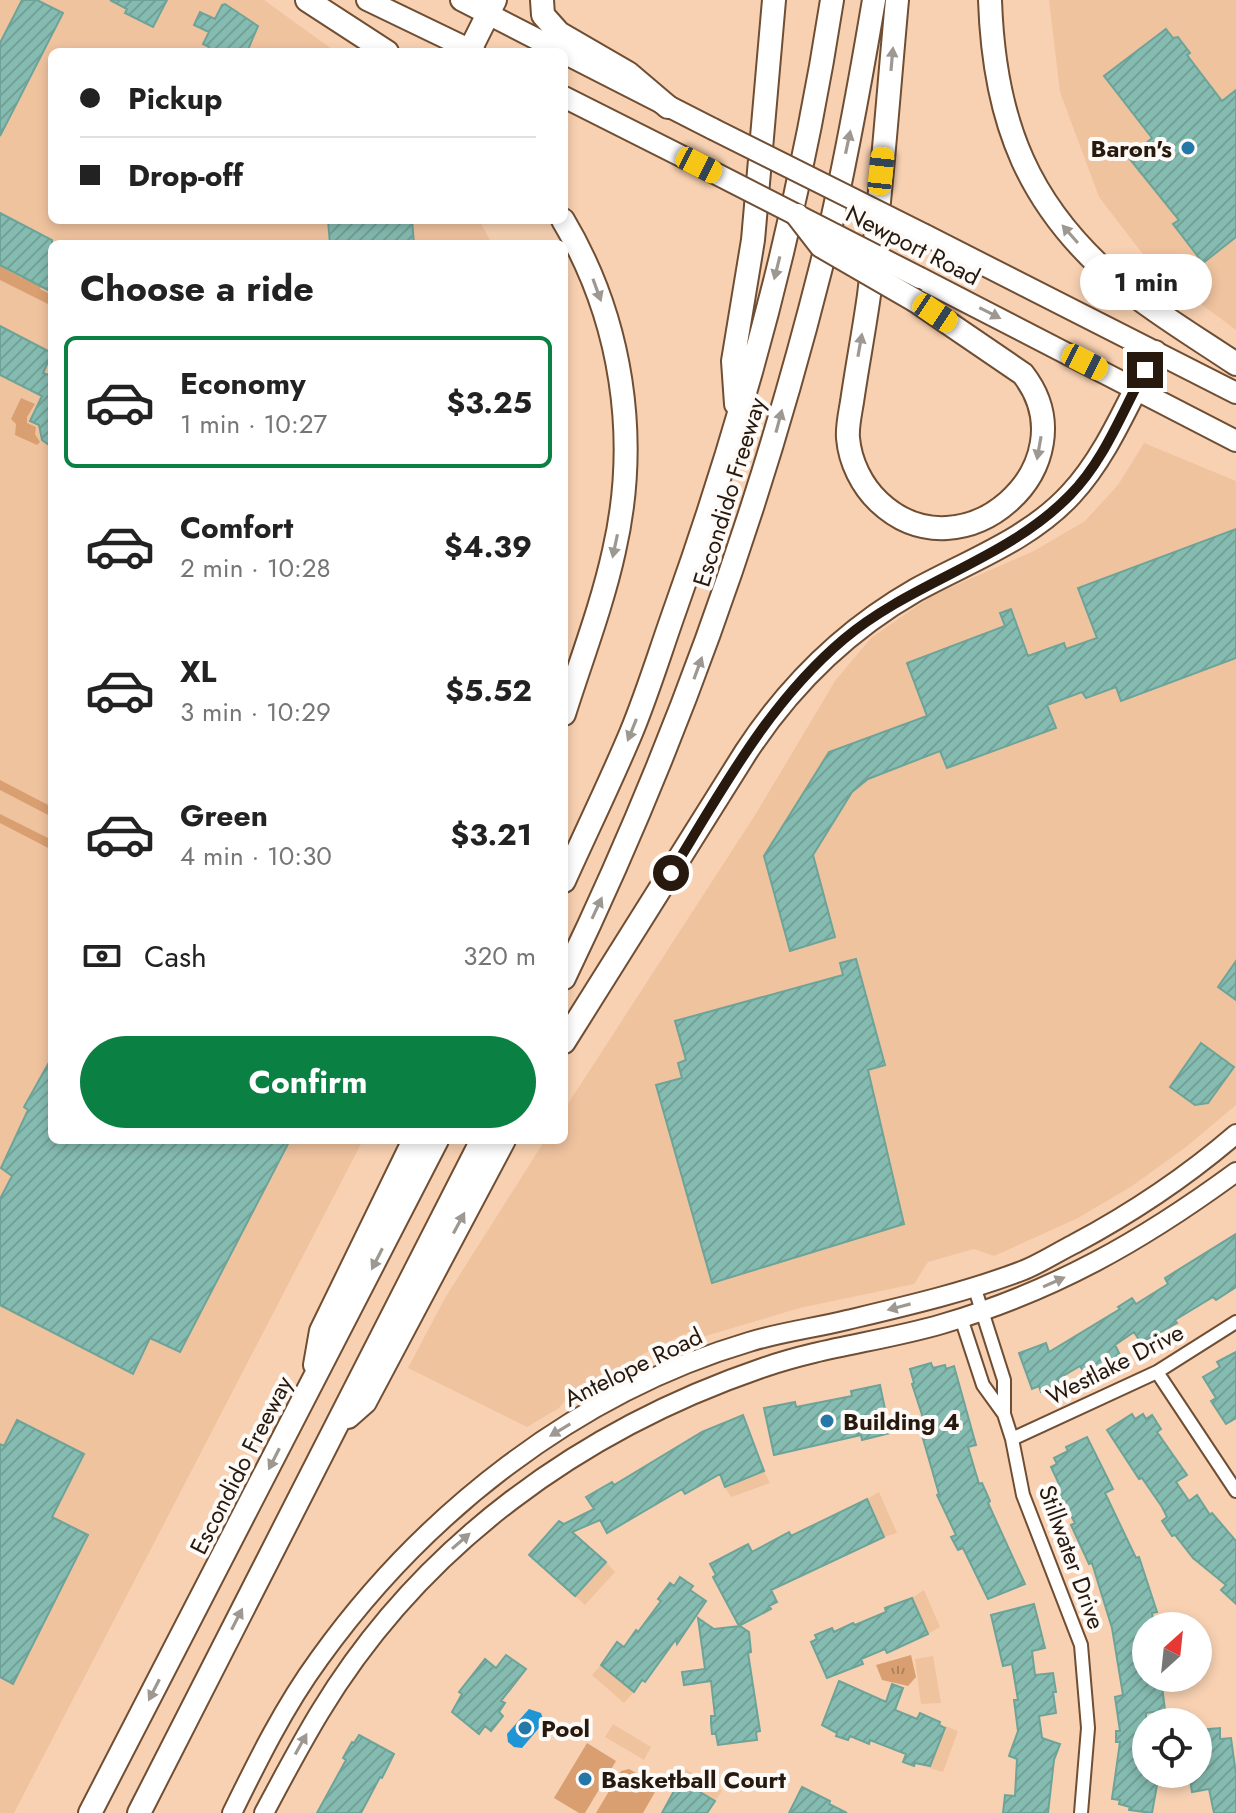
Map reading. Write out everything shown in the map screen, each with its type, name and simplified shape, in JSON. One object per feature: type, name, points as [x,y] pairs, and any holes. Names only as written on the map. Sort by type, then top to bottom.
[{"type":"highway","points":[[307,0],[381,48]]},
{"type":"highway","points":[[542,0],[543,15],[559,33],[628,73],[668,107]]},
{"type":"highway","points":[[737,423],[733,361],[753,240],[774,0]]},
{"type":"highway","name":"Escondido Freeway","points":[[568,872],[632,731],[694,557],[737,423],[809,134],[832,0]]},
{"type":"highway","name":"Escondido Freeway","points":[[568,969],[616,867],[682,709],[719,610],[772,447],[822,265],[874,0]]},
{"type":"highway","points":[[797,215],[821,246],[916,301],[1023,374],[1040,414],[1039,450],[1025,485],[997,512],[963,526],[928,526],[910,521],[887,508],[871,494],[860,478],[848,443],[856,368],[869,297],[897,0]]},
{"type":"highway","points":[[990,0],[995,73],[1008,125],[1029,174],[1050,209],[1086,253],[1126,288],[1236,364]]},
{"type":"highway","points":[[473,48],[492,7]]},
{"type":"highway","points":[[565,224],[588,266],[613,343],[621,385],[626,442],[625,478],[614,552],[568,701]]},
{"type":"highway","points":[[568,1036],[746,752],[792,689],[842,641],[884,609],[996,549],[1055,509],[1071,494],[1101,453],[1155,352]]},
{"type":"highway","points":[[310,1390],[321,1331],[412,1144]]},
{"type":"highway","name":"Escondido Freeway","points":[[90,1813],[435,1144]]},
{"type":"highway","points":[[139,1813],[480,1144]]},
{"type":"highway","points":[[332,1432],[365,1402],[502,1144]]},
{"type":"main road","points":[[367,0],[466,48]]},
{"type":"main road","name":"Newport Road","points":[[461,0],[492,7],[557,48]]},
{"type":"main road","name":"Newport Road","points":[[568,55],[1236,393]]},
{"type":"main road","name":"Newport Road","points":[[568,99],[1236,441]]},
{"type":"main road","name":"Antelope Road","points":[[232,1813],[287,1708],[319,1659],[367,1598],[418,1543],[525,1453],[586,1415],[678,1367],[750,1342],[849,1320],[1026,1269],[1101,1229],[1198,1167],[1236,1134]]},
{"type":"main road","name":"Antelope Road","points":[[264,1813],[320,1710],[368,1643],[408,1595],[475,1528],[557,1467],[611,1434],[709,1387],[804,1355],[961,1318],[1087,1268],[1145,1235],[1236,1172]]},
{"type":"street","name":"Stillwater Drive","points":[[974,1286],[1004,1380],[1004,1414],[1023,1495],[1081,1645],[1088,1728],[1081,1813]]},
{"type":"street","name":"Stillwater Drive","points":[[961,1318],[983,1385],[1004,1414]]},
{"type":"street","name":"Westlake Drive","points":[[1012,1439],[1157,1372],[1236,1322]]},
{"type":"street","points":[[1157,1372],[1236,1491]]},
{"type":"shaded area","points":[[0,0],[264,0],[330,48],[48,48],[48,224],[481,224],[490,240],[48,240],[48,1144],[361,1144],[14,1813],[0,1813]]},
{"type":"shaded area","points":[[1049,0],[1236,0],[1236,330],[1155,270],[1099,197],[1060,92]]},
{"type":"shaded area","points":[[1144,443],[1236,481],[1236,1105],[1186,1147],[1132,1186],[1078,1218],[994,1256],[974,1249],[928,1262],[914,1284],[800,1308],[702,1337],[689,1332],[643,1354],[638,1366],[614,1378],[596,1380],[527,1427],[408,1368],[445,1298],[542,1144],[568,1144],[568,1104],[757,812],[835,681],[871,638],[933,595],[1034,551],[1085,521],[1118,485]]},
{"type":"shaded area","points":[[764,1471],[770,1483],[731,1497],[725,1487]]},
{"type":"shaded area","points":[[879,1492],[897,1533],[884,1537],[867,1499]]},
{"type":"shaded area","points":[[606,1562],[615,1572],[585,1605],[575,1596]]},
{"type":"shaded area","points":[[924,1590],[940,1627],[928,1634],[912,1598]]},
{"type":"shaded area","points":[[933,1656],[941,1703],[921,1704],[915,1659]]},
{"type":"shaded area","points":[[601,1665],[634,1692],[624,1703],[592,1675]]},
{"type":"shaded area","points":[[613,1724],[651,1747],[644,1760],[605,1737]]},
{"type":"shaded area","points":[[945,1726],[958,1731],[943,1772],[929,1768]]},
{"type":"shaded area","points":[[686,1769],[722,1791],[715,1801],[680,1780]]},
{"type":"green space","points":[[0,266],[22,278],[25,273],[43,282],[40,289],[48,293],[48,304],[0,280]]},
{"type":"green space","points":[[21,398],[35,404],[27,423],[36,427],[35,434],[40,442],[37,445],[15,435],[16,424],[11,419]]},
{"type":"green space","points":[[0,780],[48,805],[48,815],[0,790]]},
{"type":"green space","points":[[0,814],[48,838],[48,848],[0,823]]},
{"type":"green space","points":[[911,1655],[916,1677],[908,1686],[882,1680],[876,1665]]},
{"type":"green space","name":"Basketball Court","points":[[587,1743],[616,1761],[585,1813],[579,1813],[554,1798]]},
{"type":"green space","points":[[629,1769],[652,1782],[655,1792],[643,1813],[596,1813],[621,1771]]},
{"type":"water","name":"Pool","points":[[529,1709],[541,1713],[544,1722],[522,1748],[514,1747],[508,1742],[507,1734]]},
{"type":"building","points":[[22,0],[37,0],[63,13],[0,136],[0,43]]},
{"type":"building","points":[[110,0],[167,0],[153,27],[125,13],[127,9]]},
{"type":"building","points":[[222,5],[258,26],[249,48],[208,48],[203,44],[209,32],[194,25],[200,12],[215,19]]},
{"type":"building","points":[[1166,29],[1173,38],[1178,37],[1190,53],[1187,55],[1222,101],[1236,90],[1236,237],[1203,263],[1173,224],[1179,220],[1129,158],[1152,138],[1104,76]]},
{"type":"building","points":[[0,213],[52,240],[48,240],[48,290],[0,265]]},
{"type":"building","points":[[328,224],[412,224],[414,240],[330,240]]},
{"type":"building","points":[[0,326],[48,351],[48,362],[43,373],[48,375],[48,444],[42,440],[39,425],[30,421],[42,396],[0,375]]},
{"type":"building","points":[[1236,529],[1236,658],[1121,701],[1116,687],[1086,698],[1082,692],[1047,705],[1056,728],[947,768],[940,751],[868,779],[852,792],[813,855],[835,937],[790,951],[764,856],[829,752],[927,716],[907,663],[1005,626],[1000,613],[1011,609],[1028,656],[1064,643],[1066,649],[1097,638],[1078,588]]},
{"type":"building","points":[[856,959],[885,1065],[868,1070],[904,1224],[712,1283],[656,1085],[682,1078],[678,1063],[686,1060],[675,1021],[843,975],[840,963]]},
{"type":"building","points":[[1236,961],[1236,1000],[1218,987]]},
{"type":"building","points":[[1201,1043],[1234,1067],[1208,1103],[1195,1105],[1170,1087]]},
{"type":"building","points":[[48,1064],[48,1144],[288,1144],[180,1352],[150,1338],[133,1374],[0,1305],[0,1199],[12,1176],[1,1168],[28,1110],[24,1107]]},
{"type":"building","points":[[1236,1234],[1236,1287],[1216,1300],[1213,1297],[1175,1320],[1177,1323],[1141,1343],[1134,1332],[1115,1345],[1120,1355],[1087,1377],[1080,1366],[1058,1379],[1060,1385],[1041,1392],[1039,1386],[1032,1389],[1019,1353],[1046,1343],[1049,1352],[1120,1309],[1118,1307],[1132,1298],[1136,1304],[1168,1284],[1165,1278]]},
{"type":"building","points":[[1236,1352],[1236,1418],[1226,1424],[1211,1401],[1216,1398],[1203,1377],[1220,1367],[1217,1362]]},
{"type":"building","points":[[931,1363],[933,1368],[954,1366],[976,1445],[968,1447],[979,1484],[982,1483],[1025,1584],[988,1599],[963,1548],[958,1550],[951,1537],[956,1535],[937,1495],[921,1432],[927,1430],[910,1369]]},
{"type":"building","name":"Building 4","points":[[880,1385],[890,1433],[862,1440],[861,1435],[774,1455],[764,1408],[795,1402],[796,1407],[852,1396],[851,1391]]},
{"type":"building","points":[[1132,1414],[1135,1419],[1143,1414],[1146,1419],[1152,1415],[1161,1429],[1157,1432],[1187,1475],[1176,1482],[1189,1501],[1197,1495],[1210,1515],[1212,1513],[1236,1541],[1236,1604],[1221,1590],[1226,1585],[1193,1558],[1175,1535],[1172,1536],[1162,1521],[1167,1517],[1162,1507],[1142,1478],[1139,1479],[1107,1430]]},
{"type":"building","points":[[743,1415],[764,1471],[725,1487],[720,1474],[685,1494],[682,1489],[607,1533],[600,1520],[572,1532],[606,1562],[575,1596],[529,1555],[559,1521],[564,1524],[594,1509],[586,1497],[612,1482],[614,1485],[702,1432]]},
{"type":"building","points":[[17,1420],[84,1454],[52,1517],[88,1535],[13,1684],[0,1677],[0,1444],[4,1446]]},
{"type":"building","points":[[1087,1437],[1113,1489],[1105,1493],[1136,1558],[1139,1557],[1157,1612],[1132,1612],[1132,1692],[1163,1692],[1165,1708],[1132,1708],[1132,1788],[1156,1788],[1152,1813],[1129,1810],[1130,1807],[1119,1804],[1120,1800],[1112,1799],[1120,1742],[1116,1742],[1116,1731],[1120,1731],[1115,1697],[1123,1695],[1112,1628],[1092,1563],[1089,1564],[1071,1525],[1075,1523],[1056,1488],[1060,1486],[1051,1467],[1057,1464],[1054,1458],[1068,1451],[1066,1447]]},
{"type":"building","points":[[867,1499],[884,1537],[771,1590],[777,1602],[769,1606],[771,1609],[739,1626],[713,1577],[716,1575],[710,1564],[748,1544],[752,1552],[789,1532],[791,1536]]},
{"type":"building","points":[[680,1577],[693,1586],[690,1590],[706,1601],[677,1644],[676,1639],[645,1682],[642,1680],[634,1692],[601,1665],[617,1642],[624,1647],[636,1630],[638,1632],[670,1583],[674,1586]]},
{"type":"building","points":[[912,1598],[928,1634],[887,1653],[885,1649],[861,1659],[863,1664],[827,1678],[811,1642],[817,1639],[815,1635],[832,1628],[834,1632],[853,1623],[855,1625],[886,1612],[885,1608]]},
{"type":"building","points":[[1034,1604],[1045,1648],[1032,1651],[1035,1675],[1053,1673],[1056,1692],[1053,1692],[1056,1713],[1039,1716],[1042,1738],[1060,1744],[1054,1760],[1048,1813],[1003,1813],[1005,1795],[1015,1796],[1017,1759],[1009,1756],[1018,1731],[1014,1700],[1018,1700],[1012,1664],[1003,1666],[991,1615]]},
{"type":"building","points":[[698,1618],[714,1629],[740,1626],[749,1632],[751,1652],[748,1653],[760,1731],[756,1732],[757,1740],[718,1745],[716,1734],[712,1734],[711,1716],[715,1716],[711,1681],[684,1685],[682,1672],[705,1669]]},
{"type":"building","points":[[506,1655],[526,1669],[501,1701],[505,1703],[499,1712],[503,1716],[491,1731],[485,1726],[479,1734],[452,1712],[462,1694],[459,1692],[485,1659],[496,1668]]},
{"type":"building","points":[[839,1681],[886,1702],[892,1684],[903,1688],[895,1710],[917,1719],[920,1713],[940,1722],[939,1725],[945,1728],[930,1766],[903,1762],[906,1754],[870,1740],[869,1744],[850,1736],[848,1740],[836,1736],[837,1733],[822,1725]]},
{"type":"building","points":[[1220,1728],[1220,1739],[1231,1738],[1236,1774],[1236,1813],[1214,1813],[1209,1789],[1192,1792],[1191,1788],[1212,1788],[1212,1729]]},
{"type":"building","points":[[359,1735],[394,1754],[382,1778],[361,1813],[317,1813],[346,1760],[343,1758]]},
{"type":"building","points":[[680,1780],[715,1801],[707,1813],[662,1813]]},
{"type":"building","points":[[802,1787],[830,1801],[829,1804],[847,1813],[789,1813]]},
{"type":"place","name":"Baron's","points":[[1188,148]]},
{"type":"place","name":"Building 4","points":[[827,1421]]},
{"type":"place","name":"Pool","points":[[525,1728]]},
{"type":"place","name":"Basketball Court","points":[[585,1779]]},
{"type":"route","points":[[671,873],[746,752],[792,689],[842,641],[884,609],[986,554],[1055,509],[1071,494],[1101,453],[1145,370]]}]
